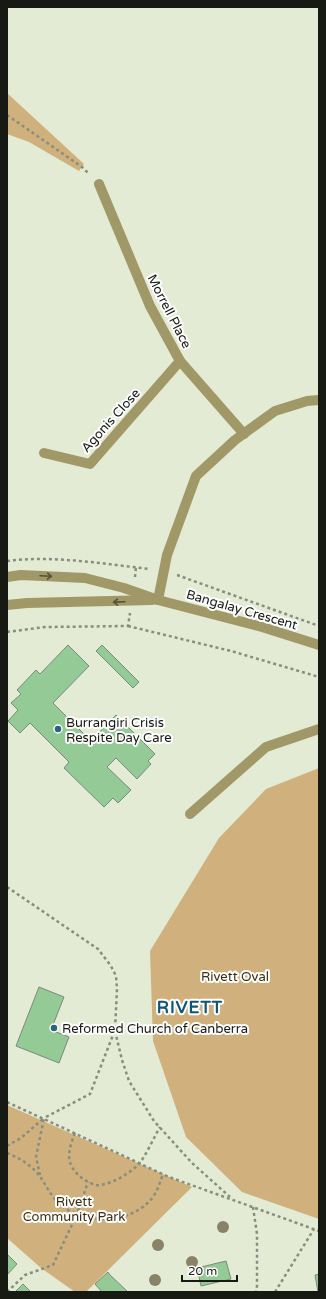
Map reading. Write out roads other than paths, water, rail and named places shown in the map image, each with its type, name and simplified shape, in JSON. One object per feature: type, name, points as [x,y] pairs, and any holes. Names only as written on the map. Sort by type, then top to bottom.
[{"type":"street","name":"Morrell Place","points":[[99,184],[150,306],[180,361],[244,434]]},
{"type":"street","name":"Agonis Close","points":[[44,453],[90,464],[180,361]]},
{"type":"street","points":[[158,600],[167,555],[196,476],[235,440],[275,411],[307,401],[319,400]]},
{"type":"street","name":"Bangalay Crescent","points":[[7,577],[21,575],[86,578],[124,588],[158,600],[262,627],[319,645]]},
{"type":"street","name":"Bangalay Crescent","points":[[7,605],[27,603],[158,600]]},
{"type":"street","points":[[190,814],[266,746],[319,729]]},
{"type":"place","name":"Burrangiri Crisis Respite Day Care","points":[[58,729]]},
{"type":"place","name":"Reformed Church of Canberra","points":[[54,1028]]},
{"type":"district","name":"RIVETT","points":[[190,1007]]},
{"type":"park label","name":"Rivett Oval","points":[[235,976]]},
{"type":"park label","name":"Rivett Community Park","points":[[74,1208]]}]
